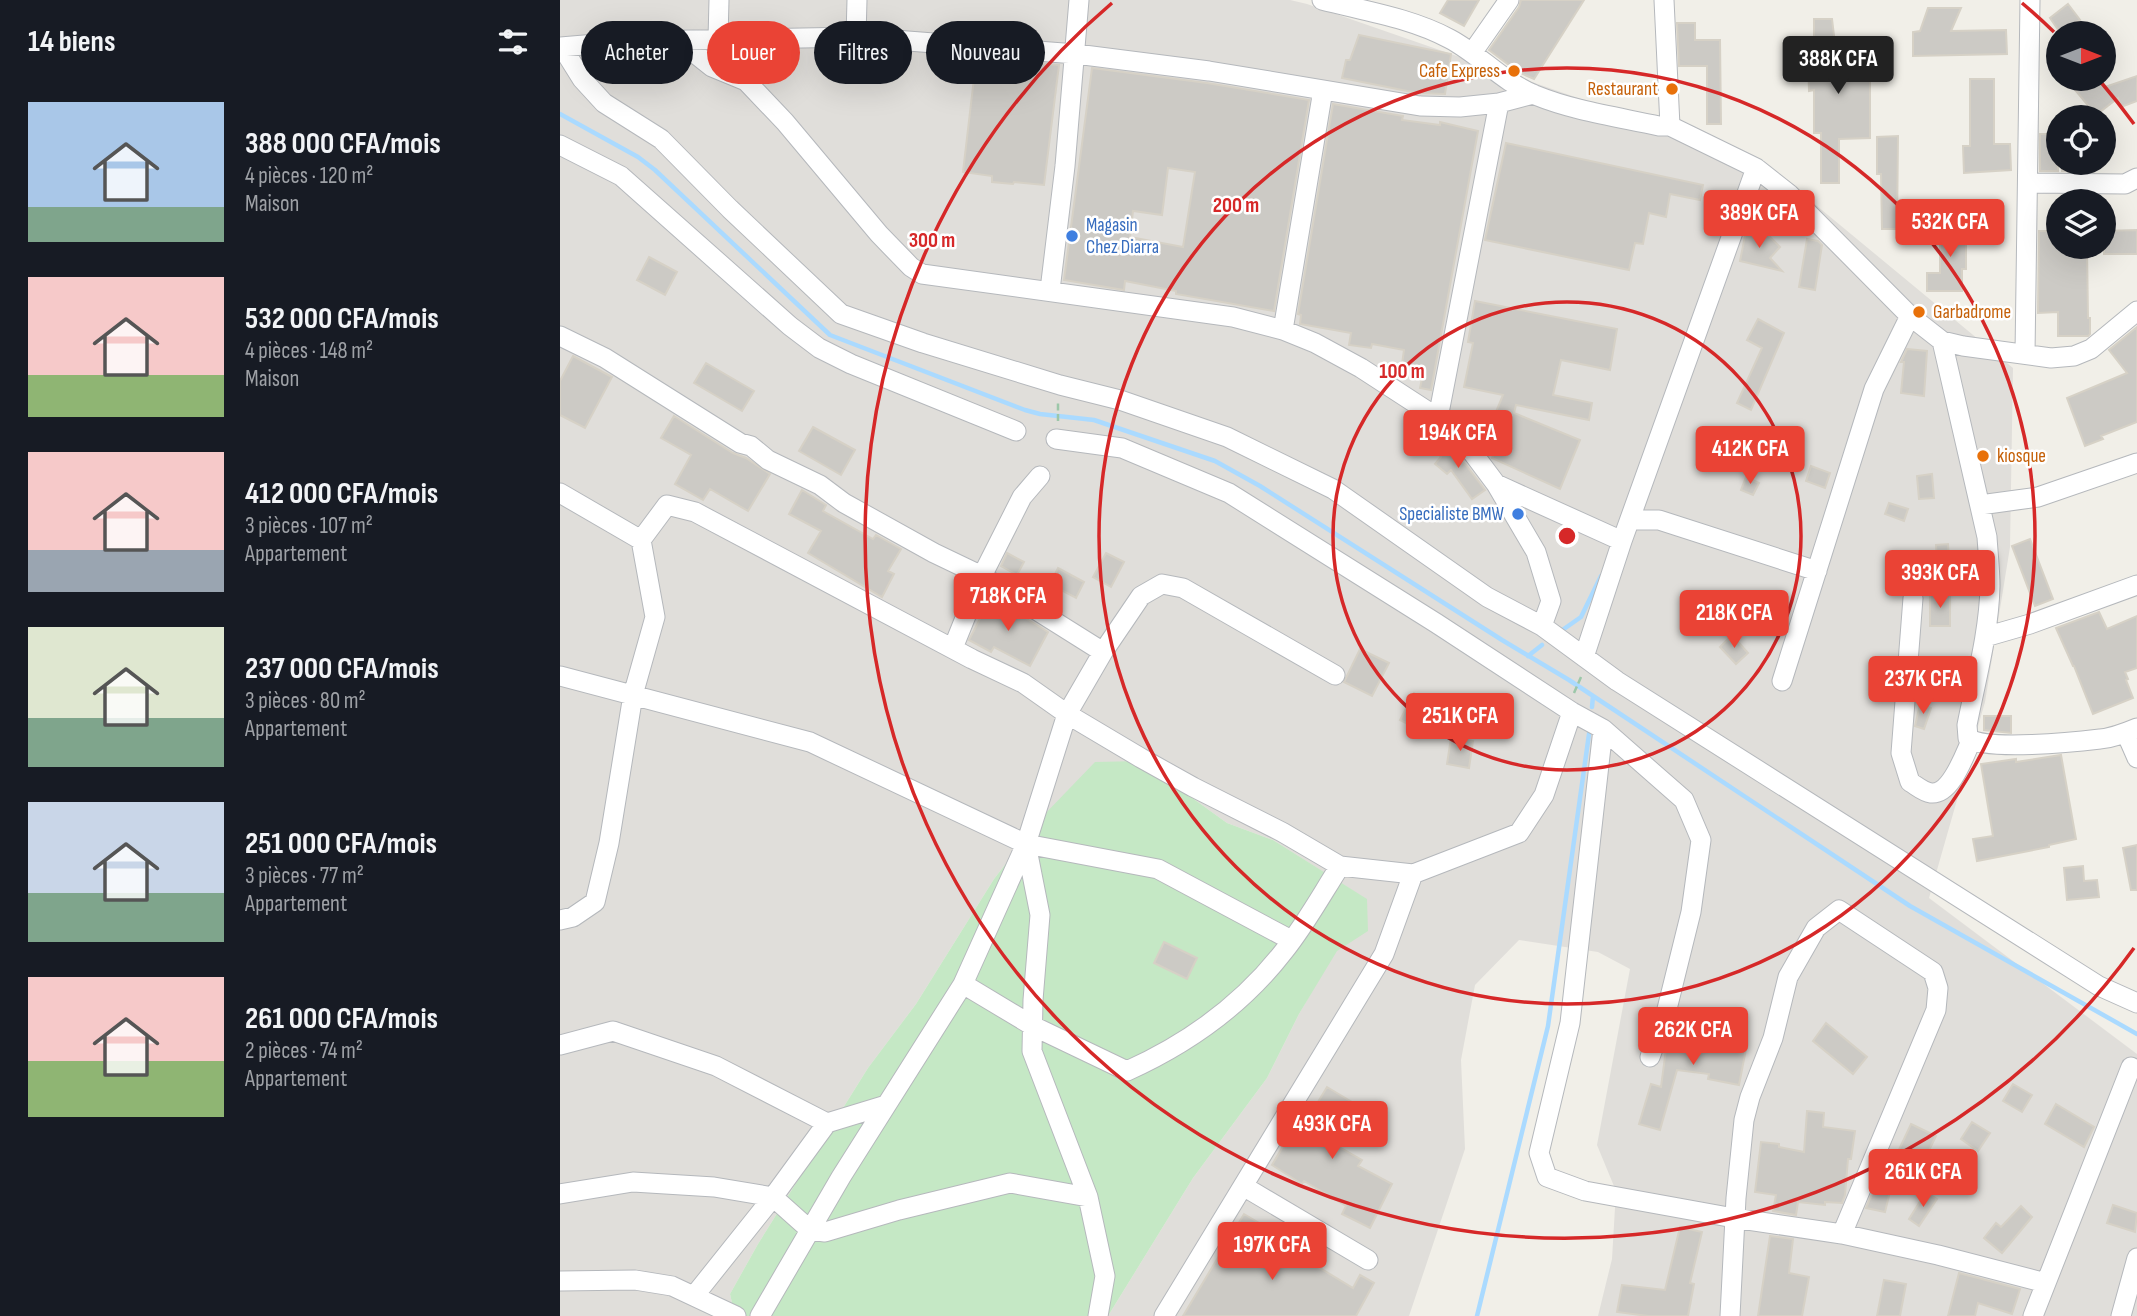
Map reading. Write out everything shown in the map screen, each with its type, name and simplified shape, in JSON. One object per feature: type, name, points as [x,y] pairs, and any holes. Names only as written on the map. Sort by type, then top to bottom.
[{"type":"street","points":[[718,21],[719,0]]},
{"type":"street","points":[[856,21],[857,0]]},
{"type":"street","points":[[1050,290],[1076,54],[1079,0]]},
{"type":"street","points":[[1322,0],[1386,15],[1449,38],[1509,81],[1534,94],[1578,108],[1659,126],[1670,126],[1756,168],[1789,194],[1910,316],[1942,341],[2051,358],[2084,354],[2137,310]]},
{"type":"street","points":[[1472,52],[1509,0]]},
{"type":"street","points":[[1664,0],[1670,126]]},
{"type":"street","points":[[2025,354],[2030,0]]},
{"type":"street","points":[[912,41],[1076,54],[1197,69],[1420,106],[1460,107],[1499,103],[1534,94]]},
{"type":"street","points":[[581,46],[561,47],[582,79],[604,103],[661,139],[841,314],[1060,386],[1120,400],[1227,437],[1333,489],[1488,597],[1542,626],[1584,663],[1629,688],[2099,986],[2137,1003]]},
{"type":"street","points":[[693,52],[712,67],[746,81],[785,122],[879,234],[911,267],[922,274],[1233,317],[1283,330],[1315,343],[1361,368],[1438,418],[1466,444],[1496,484],[1536,552],[1550,601],[1542,626]]},
{"type":"street","points":[[1283,330],[1323,90]]},
{"type":"street","points":[[1438,418],[1499,103]]},
{"type":"street","points":[[560,145],[621,176],[790,326],[819,348],[851,364],[1016,431]]},
{"type":"street","points":[[1584,663],[1622,541],[1756,168]]},
{"type":"street","points":[[2028,183],[2125,184],[2137,178]]},
{"type":"street","points":[[1782,681],[1874,389],[1910,316]]},
{"type":"street","points":[[560,336],[605,358],[740,443],[751,446],[768,460],[820,485],[844,503],[934,553],[982,576],[1103,652]]},
{"type":"street","points":[[1942,341],[1980,505],[1995,533],[1985,636],[1967,725],[1971,741]]},
{"type":"street","points":[[1057,435],[1122,448],[1229,493],[1436,623],[1572,704],[1684,800],[1701,840],[1691,912],[1666,1013],[1650,1056]]},
{"type":"street","points":[[1980,505],[2038,497],[2137,463]]},
{"type":"street","points":[[953,648],[982,576],[1021,497],[1040,476]]},
{"type":"street","points":[[1496,484],[1622,541]]},
{"type":"street","points":[[560,493],[641,540]]},
{"type":"street","points":[[560,920],[573,917],[595,902],[609,842],[633,695],[655,617],[641,540],[667,505],[695,512],[1023,683],[1067,714],[1193,787],[1282,832],[1340,866],[1413,874],[1519,833],[1544,794],[1572,704]]},
{"type":"street","points":[[1630,520],[1659,520],[1817,571]]},
{"type":"street","points":[[760,1316],[886,1105],[963,984],[1026,844],[1067,714],[1103,652],[1142,596],[1162,584],[1183,588],[1335,675]]},
{"type":"street","points":[[1985,636],[2030,624],[2137,585]]},
{"type":"street","points":[[1913,598],[1901,753],[1910,782],[1926,792],[1942,791],[1957,772],[1971,741]]},
{"type":"street","points":[[560,676],[810,742],[1026,844],[1157,869],[1292,940]]},
{"type":"street","points":[[1603,729],[1570,1023],[1539,1153],[1547,1177],[1585,1191],[1842,1234],[2046,1283]]},
{"type":"street","points":[[1971,741],[1987,744],[2030,744],[2101,739],[2131,731],[2137,758]]},
{"type":"street","points":[[1026,844],[1040,915],[1032,1051],[1088,1197],[1105,1276],[1098,1316]]},
{"type":"street","points":[[963,984],[1033,1026],[1127,1071],[1164,1055],[1206,1026],[1250,989],[1292,940],[1340,866]]},
{"type":"street","points":[[1164,1316],[1384,954],[1413,874]]},
{"type":"street","points":[[1730,1316],[1734,1218],[1744,1120],[1773,1038],[1788,977],[1816,928],[1839,910],[1933,972],[1938,988],[1936,1010],[1842,1234]]},
{"type":"street","points":[[560,1045],[613,1031],[716,1066],[827,1123]]},
{"type":"street","points":[[2033,1316],[2132,1067]]},
{"type":"street","points":[[694,1296],[773,1197],[827,1123],[886,1105]]},
{"type":"street","points":[[560,1194],[634,1182],[714,1187],[773,1197],[810,1230],[824,1233],[899,1210],[1010,1183],[1088,1197]]},
{"type":"street","points":[[1242,1186],[1368,1260]]},
{"type":"street","points":[[2122,1316],[2137,1258]]},
{"type":"street","points":[[560,1281],[635,1280],[673,1286],[736,1316]]},
{"type":"path","points":[[1057,435],[1059,398]]},
{"type":"path","points":[[1572,704],[1584,663]]},
{"type":"shaded area","points":[[560,0],[1290,0],[1307,4],[1765,163],[2013,368],[2010,547],[1985,702],[1929,898],[2137,1054],[2137,1316],[1598,1316],[1612,1259],[1616,1191],[1597,1145],[1630,969],[1598,952],[1519,940],[1475,985],[1461,1060],[1465,1149],[1409,1316],[1108,1316],[1193,1178],[1267,1078],[1299,1014],[1366,899],[1273,840],[1227,823],[1141,761],[1041,818],[994,879],[916,1004],[868,1068],[758,1244],[730,1294],[735,1316],[560,1316]]},
{"type":"green space","points":[[1141,761],[1227,823],[1273,840],[1367,899],[1368,931],[1337,951],[1299,1014],[1267,1078],[1193,1178],[1108,1316],[735,1316],[730,1294],[758,1244],[868,1068],[916,1004],[994,879],[1041,818],[1095,762]]},
{"type":"building","points":[[1448,0],[1479,0],[1464,26],[1440,13]]},
{"type":"building","points":[[1521,0],[1584,0],[1534,79],[1518,72],[1489,50]]},
{"type":"building","points":[[2068,4],[2080,20],[2052,21],[2050,18]]},
{"type":"building","points":[[1928,8],[1961,8],[1951,31],[2006,30],[2007,54],[1913,56],[1913,32],[1920,31]]},
{"type":"building","points":[[1814,19],[1832,19],[1836,52],[1870,51],[1870,138],[1839,139],[1839,183],[1821,183],[1821,133],[1814,133],[1814,90],[1809,91],[1808,56],[1814,56]]},
{"type":"building","points":[[1677,23],[1695,23],[1695,40],[1720,40],[1721,124],[1707,124],[1707,66],[1679,66]]},
{"type":"building","points":[[1359,35],[1451,54],[1445,94],[1417,93],[1342,78],[1346,60],[1350,60]]},
{"type":"building","points":[[1045,64],[1059,65],[1044,185],[992,182],[992,176],[963,172],[973,84],[1045,84]]},
{"type":"building","points":[[1092,68],[1309,100],[1274,311],[1176,294],[1176,291],[1125,281],[1124,290],[1064,280]],"holes":[[[1168,168],[1195,172],[1183,247],[1130,237],[1133,211],[1162,215]]]},
{"type":"building","points":[[2137,76],[2137,101],[2121,107],[2118,98],[2109,105],[2088,105],[2076,91],[2116,91],[2116,83]]},
{"type":"building","points":[[1970,79],[1994,79],[1994,144],[2010,144],[2011,170],[1964,173],[1963,146],[1970,146]]},
{"type":"building","points":[[1333,104],[1403,116],[1402,120],[1440,125],[1440,122],[1478,131],[1431,390],[1420,388],[1423,374],[1401,371],[1404,350],[1372,344],[1371,348],[1349,345],[1351,333],[1300,324],[1301,315],[1298,314]]},
{"type":"building","points":[[2040,134],[2046,134],[2046,171],[2040,171]]},
{"type":"building","points":[[1898,136],[1897,229],[1882,229],[1877,137]]},
{"type":"building","points":[[1506,143],[1703,185],[1700,200],[1670,194],[1666,217],[1649,213],[1643,244],[1635,243],[1629,270],[1485,240]]},
{"type":"building","points":[[1964,201],[1993,201],[1993,220],[1964,220]]},
{"type":"building","points":[[1940,223],[1966,223],[1966,269],[1962,269],[1962,291],[1927,291],[1927,273],[1940,273]]},
{"type":"building","points":[[2137,230],[2137,254],[2116,254],[2116,231]]},
{"type":"building","points":[[1746,231],[1768,235],[1780,247],[1770,258],[1782,271],[1740,261]]},
{"type":"building","points":[[2039,231],[2046,231],[2046,259],[2087,259],[2090,334],[2058,336],[2058,312],[2038,313]]},
{"type":"building","points":[[1807,239],[1818,241],[1822,245],[1815,290],[1799,287]]},
{"type":"building","points":[[649,257],[677,272],[665,295],[637,280]]},
{"type":"building","points":[[1475,301],[1617,329],[1610,370],[1561,360],[1553,395],[1592,403],[1589,420],[1516,405],[1514,413],[1580,440],[1560,489],[1492,458],[1497,446],[1484,441],[1503,395],[1464,387],[1473,343],[1468,342]]},
{"type":"building","points":[[1758,319],[1784,333],[1751,410],[1737,403],[1762,348],[1747,340]]},
{"type":"building","points":[[2137,327],[2137,422],[2101,436],[2103,439],[2085,446],[2067,398],[2127,373],[2109,350]]},
{"type":"building","points":[[1907,349],[1927,351],[1924,396],[1901,393],[1904,362],[1901,362]]},
{"type":"building","points":[[573,356],[612,377],[585,428],[560,415],[560,381]]},
{"type":"building","points":[[706,363],[754,391],[742,411],[694,383]]},
{"type":"building","points":[[674,416],[770,474],[748,511],[710,489],[703,500],[675,484],[691,455],[661,438]]},
{"type":"building","points":[[813,427],[855,450],[841,475],[799,451]]},
{"type":"building","points":[[1433,439],[1466,465],[1485,490],[1472,499],[1451,470],[1447,474],[1435,464],[1441,457],[1430,442]]},
{"type":"building","points":[[1811,466],[1830,473],[1825,488],[1806,481]]},
{"type":"building","points":[[1932,474],[1934,498],[1919,499],[1917,476]]},
{"type":"building","points":[[1746,477],[1759,483],[1753,495],[1741,490]]},
{"type":"building","points":[[802,490],[826,505],[823,511],[873,539],[876,535],[901,549],[888,571],[894,574],[882,597],[808,553],[821,531],[789,514]]},
{"type":"building","points":[[1889,503],[1908,509],[1904,521],[1885,514]]},
{"type":"building","points":[[2030,539],[2053,599],[2035,606],[2012,546]]},
{"type":"building","points":[[1948,544],[1949,560],[1937,561],[1936,545]]},
{"type":"building","points":[[1007,553],[1024,562],[1017,575],[1001,566]]},
{"type":"building","points":[[1106,553],[1124,562],[1111,587],[1093,577]]},
{"type":"building","points":[[1058,568],[1084,582],[1076,598],[1050,584]]},
{"type":"building","points":[[1930,595],[1950,595],[1950,626],[1930,626]]},
{"type":"building","points":[[991,597],[1048,632],[1030,666],[994,647],[991,652],[969,640]]},
{"type":"building","points":[[2099,612],[2107,629],[2137,616],[2137,668],[2125,672],[2133,698],[2093,714],[2056,628]]},
{"type":"building","points":[[1732,635],[1748,653],[1736,664],[1720,647]]},
{"type":"building","points":[[1360,649],[1389,663],[1372,696],[1344,682]]},
{"type":"building","points":[[1414,693],[1441,708],[1428,734],[1400,720]]},
{"type":"building","points":[[1920,704],[1931,708],[1924,729],[1915,726]]},
{"type":"building","points":[[1984,716],[2011,716],[2011,733],[1984,730]]},
{"type":"building","points":[[1451,738],[1473,741],[1469,768],[1447,764]]},
{"type":"building","points":[[2061,755],[2076,839],[1977,861],[1973,839],[1993,836],[1981,764]]},
{"type":"building","points":[[2137,845],[2137,890],[2131,890],[2123,848]]},
{"type":"building","points":[[2083,866],[2084,881],[2097,880],[2099,897],[2067,900],[2064,868]]},
{"type":"building","points":[[1164,942],[1197,958],[1187,979],[1154,963]]},
{"type":"building","points":[[1826,1023],[1867,1057],[1853,1074],[1813,1041]]},
{"type":"building","points":[[1674,1028],[1723,1035],[1722,1039],[1747,1044],[1739,1085],[1708,1079],[1709,1074],[1677,1070],[1660,1130],[1639,1124],[1651,1084],[1661,1087],[1666,1049]]},
{"type":"building","points":[[2013,1084],[2032,1095],[2022,1112],[2003,1101]]},
{"type":"building","points":[[1327,1087],[1357,1105],[1334,1144],[1362,1160],[1358,1166],[1392,1184],[1370,1228],[1342,1214],[1346,1206],[1272,1165],[1298,1121],[1304,1125]]},
{"type":"building","points":[[2056,1104],[2094,1127],[2084,1147],[2045,1124]]},
{"type":"building","points":[[1807,1111],[1824,1113],[1823,1127],[1855,1131],[1851,1159],[1848,1159],[1845,1195],[1842,1203],[1825,1202],[1825,1205],[1798,1202],[1796,1215],[1773,1211],[1776,1195],[1755,1192],[1761,1142],[1779,1144],[1779,1147],[1804,1152]]},
{"type":"building","points":[[1972,1122],[1990,1133],[1978,1151],[1961,1139]]},
{"type":"building","points":[[1911,1124],[1936,1136],[1921,1167],[1896,1156]]},
{"type":"building","points":[[1883,1168],[1895,1171],[1885,1212],[1866,1208]]},
{"type":"building","points":[[1926,1192],[1937,1199],[1919,1226],[1909,1219]]},
{"type":"building","points":[[2113,1205],[2137,1213],[2135,1232],[2107,1223]]},
{"type":"building","points":[[2021,1206],[2032,1217],[2002,1253],[1984,1238],[1996,1223],[2001,1227]]},
{"type":"building","points":[[1244,1214],[1271,1230],[1267,1236],[1353,1288],[1360,1275],[1374,1283],[1356,1316],[1183,1316]]},
{"type":"building","points":[[1680,1227],[1702,1232],[1690,1283],[1694,1284],[1688,1316],[1648,1316],[1617,1312],[1622,1285],[1665,1290]]},
{"type":"building","points":[[1770,1236],[1793,1239],[1789,1273],[1809,1277],[1802,1316],[1758,1316]]},
{"type":"building","points":[[1959,1273],[2020,1289],[2012,1314],[1978,1303],[1975,1316],[1948,1316]]},
{"type":"building","points":[[1884,1280],[1906,1284],[1900,1316],[1877,1316]]},
{"type":"waterway","points":[[560,114],[638,157],[655,170],[830,335],[1025,410],[1094,420],[1215,461],[1260,486],[1569,680],[1910,906],[2137,1034]]},
{"type":"waterway","points":[[1561,631],[1581,617],[1601,576]]},
{"type":"waterway","points":[[1528,656],[1542,645]]},
{"type":"waterway","points":[[1592,707],[1593,696]]},
{"type":"waterway","points":[[1477,1316],[1548,1026],[1590,727]]},
{"type":"place","name":"Cafe Express","points":[[1514,71]]},
{"type":"place","name":"Restaurant","points":[[1672,89]]},
{"type":"place","name":"Magasin Chez Diarra","points":[[1072,236]]},
{"type":"place","name":"Garbadrome","points":[[1919,312]]},
{"type":"place","name":"kiosque","points":[[1983,456]]},
{"type":"place","name":"Specialiste BMW","points":[[1518,514]]}]
